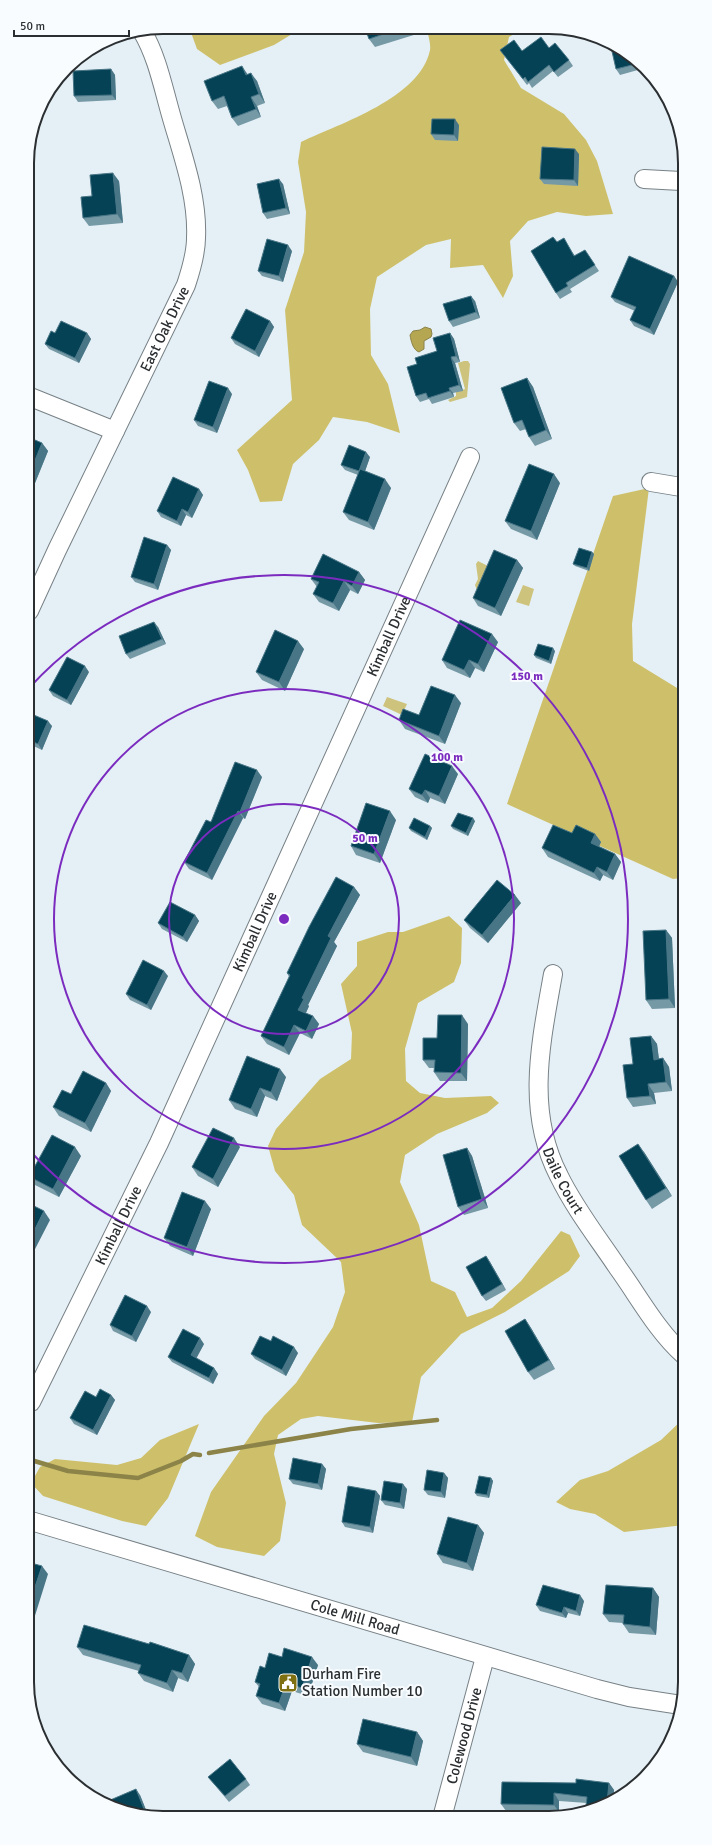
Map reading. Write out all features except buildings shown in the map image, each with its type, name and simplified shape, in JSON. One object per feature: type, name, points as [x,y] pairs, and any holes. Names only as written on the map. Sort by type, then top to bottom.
[{"type":"street","name":"East Oak Drive","points":[[34,600],[56,550],[186,285],[192,266],[196,238],[194,204],[153,55],[144,35]]},
{"type":"street","points":[[644,179],[678,181]]},
{"type":"street","points":[[34,398],[115,431]]},
{"type":"street","name":"Kimball Drive","points":[[34,1396],[159,1143],[470,457]]},
{"type":"street","points":[[651,482],[678,486]]},
{"type":"street","name":"Daile Court","points":[[553,974],[541,1044],[537,1085],[549,1153],[561,1180],[586,1221],[663,1331],[678,1348]]},
{"type":"street","name":"Cole Mill Road","points":[[34,1522],[597,1690],[629,1697],[676,1704]]},
{"type":"street","name":"Colewood Drive","points":[[444,1811],[485,1657]]},
{"type":"shaded area","points":[[192,34],[292,34],[274,45],[220,65],[197,49]]},
{"type":"shaded area","points":[[428,34],[514,34],[509,37],[504,60],[521,88],[564,114],[586,140],[597,161],[613,214],[586,216],[557,212],[528,221],[510,241],[513,276],[503,298],[483,265],[450,268],[451,239],[426,245],[377,277],[370,309],[371,355],[388,384],[400,433],[367,422],[333,417],[319,440],[293,464],[282,501],[260,502],[248,470],[237,450],[292,400],[285,310],[304,252],[306,212],[298,162],[301,142],[377,107],[395,95],[411,82],[423,67],[430,50]]},
{"type":"shaded area","points":[[425,327],[431,329],[432,334],[431,337],[424,341],[424,349],[419,352],[414,347],[410,335],[413,331],[420,330]]},
{"type":"shaded area","points":[[468,361],[470,364],[467,397],[450,402],[448,400],[456,396],[456,392],[465,389],[458,363]]},
{"type":"shaded area","points":[[649,488],[632,624],[633,661],[678,689],[678,878],[673,879],[507,804],[613,496]]},
{"type":"shaded area","points":[[478,561],[488,566],[478,593],[475,585],[478,579],[476,564]]},
{"type":"shaded area","points":[[523,585],[534,589],[529,606],[516,602]]},
{"type":"shaded area","points":[[387,697],[407,704],[402,715],[383,706]]},
{"type":"shaded area","points":[[449,916],[462,928],[461,963],[454,982],[418,1003],[405,1049],[406,1081],[420,1093],[445,1098],[491,1096],[499,1103],[487,1113],[437,1134],[405,1155],[400,1182],[419,1225],[431,1281],[455,1292],[467,1317],[492,1308],[521,1281],[561,1231],[570,1235],[580,1256],[569,1271],[505,1312],[461,1334],[421,1377],[412,1422],[378,1423],[318,1416],[301,1419],[278,1435],[274,1454],[286,1503],[280,1541],[264,1556],[217,1547],[195,1536],[211,1492],[264,1416],[296,1383],[333,1327],[345,1292],[341,1262],[302,1225],[294,1195],[275,1171],[268,1146],[276,1129],[320,1079],[351,1059],[352,1033],[341,984],[357,966],[357,942],[388,932],[403,932]]},
{"type":"shaded area","points":[[199,1424],[168,1498],[146,1526],[122,1521],[43,1496],[34,1486],[34,1478],[40,1467],[55,1459],[117,1465],[141,1458],[160,1440]]},
{"type":"shaded area","points":[[678,1424],[678,1526],[624,1532],[595,1514],[570,1509],[556,1502],[580,1480],[608,1471],[661,1440]]},
{"type":"waterway","points":[[209,1453],[351,1429],[437,1420]]},
{"type":"waterway","points":[[34,1461],[68,1471],[138,1478],[181,1461],[193,1454],[200,1455]]},
{"type":"place","name":"Durham Fire Station Number 10","points":[[288,1683]]}]
